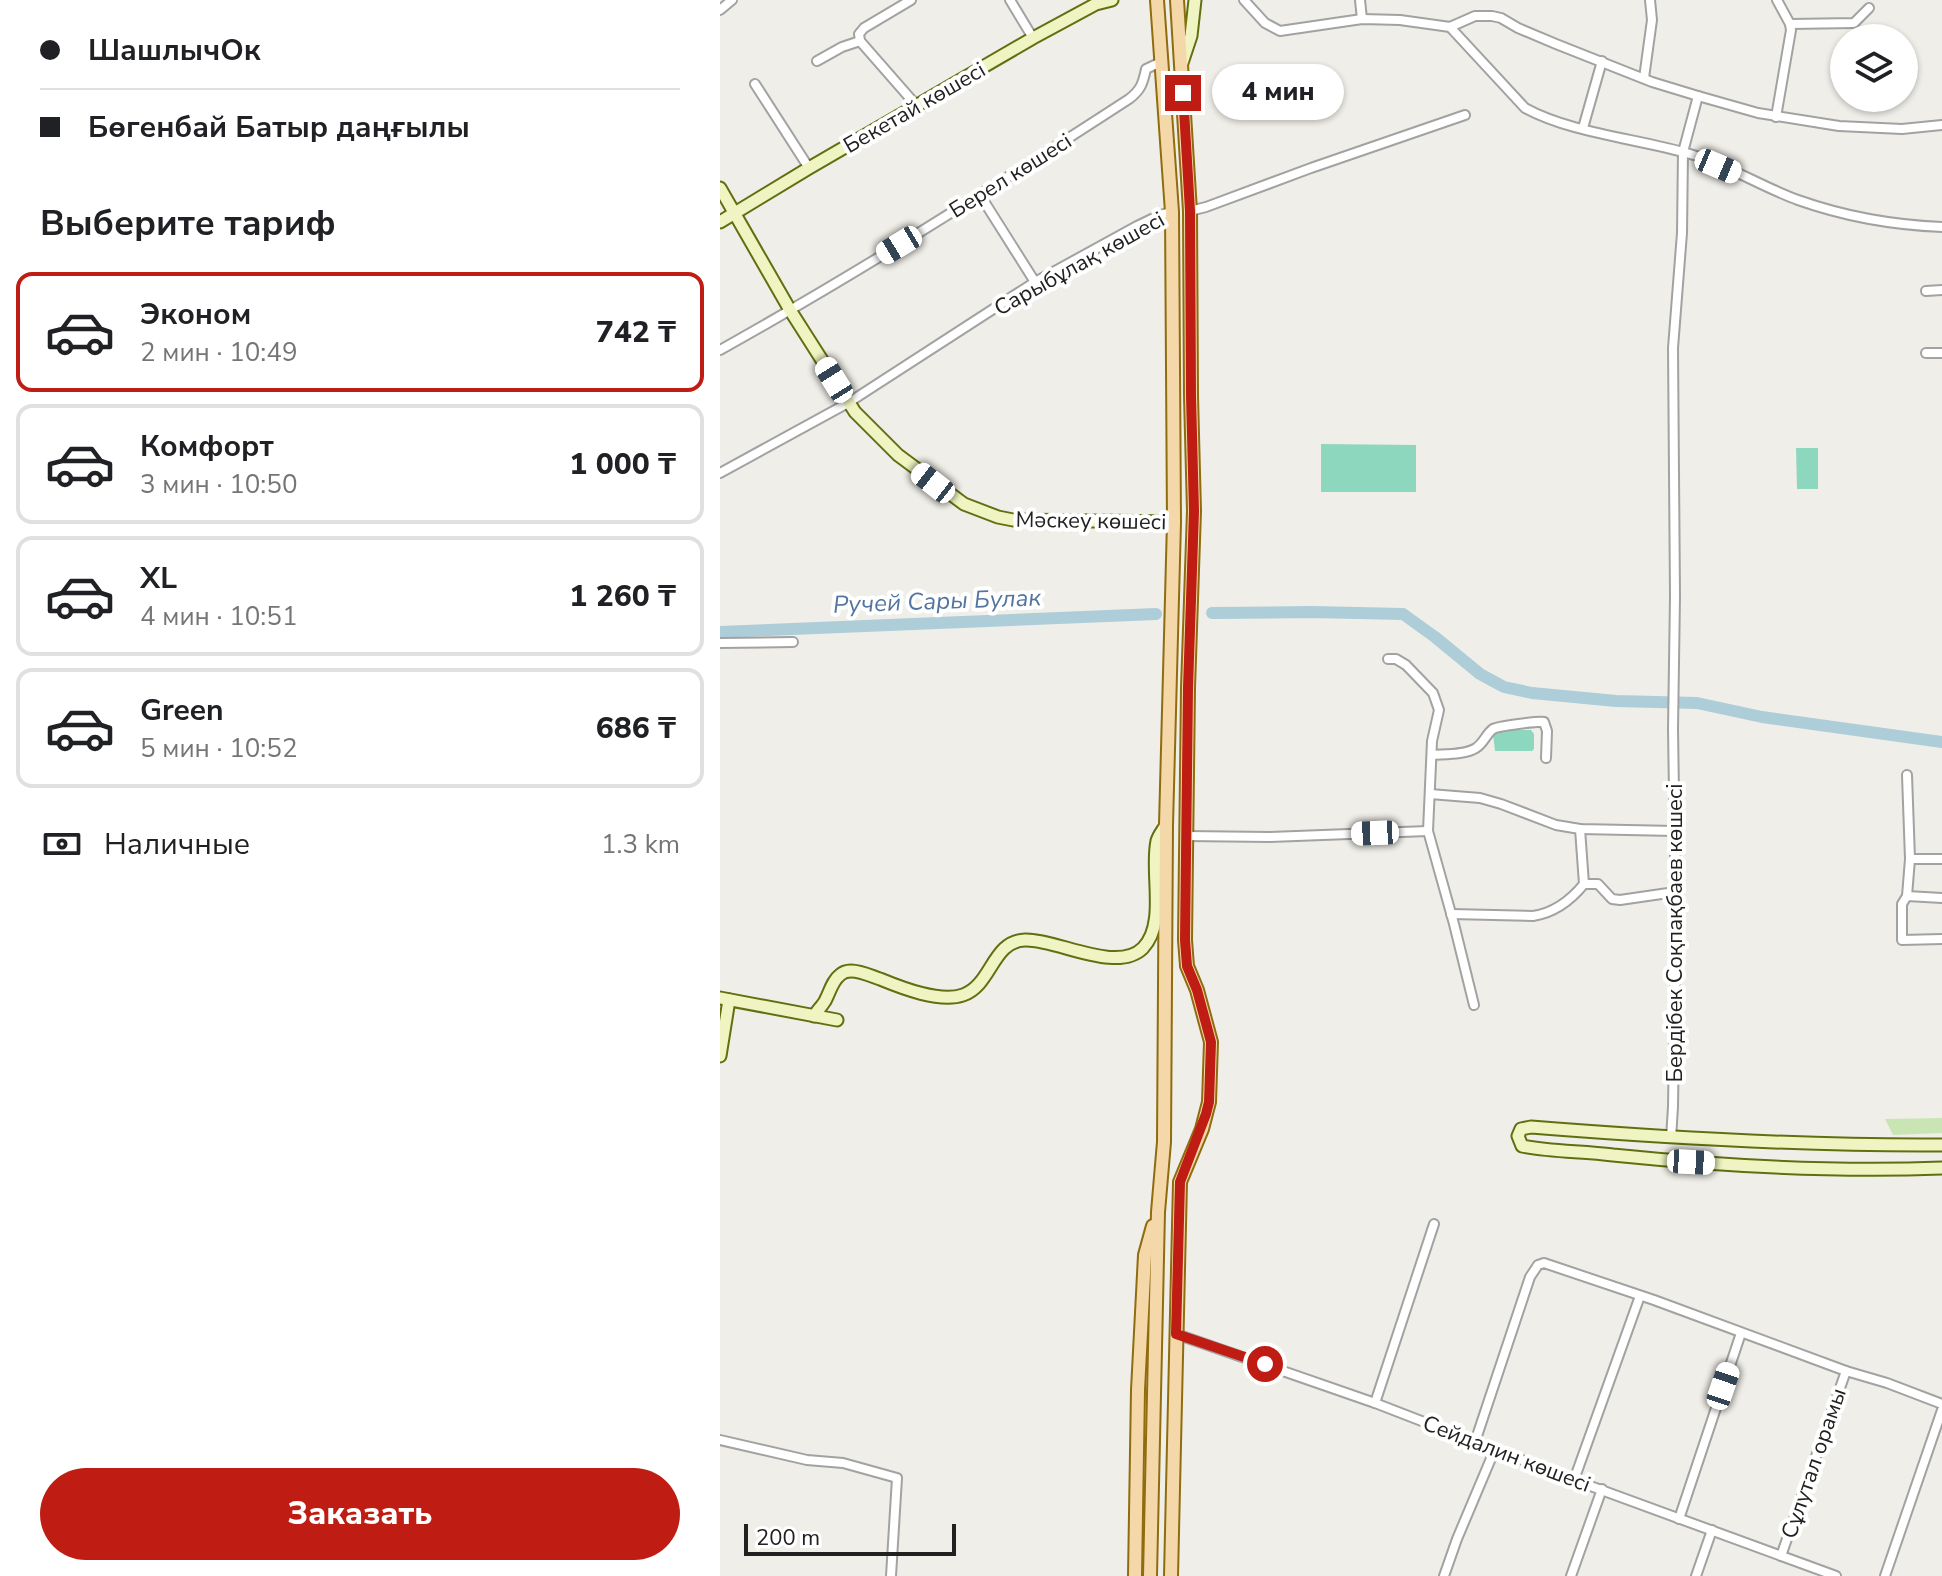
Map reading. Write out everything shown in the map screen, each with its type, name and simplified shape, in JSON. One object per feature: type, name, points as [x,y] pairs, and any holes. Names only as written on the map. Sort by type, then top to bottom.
[{"type":"main road","name":"Бекетай көшесі","points":[[720,222],[1033,38],[1096,4],[1112,0]]},
{"type":"main road","points":[[1150,1576],[1158,1212],[1164,1142],[1166,825],[1174,522],[1172,212],[1157,0]]},
{"type":"main road","points":[[1171,1576],[1180,1182],[1206,1114],[1211,1042],[1187,966],[1185,940],[1188,688],[1194,522],[1190,211],[1177,0]]},
{"type":"main road","points":[[1181,64],[1191,36],[1195,0]]},
{"type":"main road","name":"Мәскеу көшесі","points":[[720,188],[848,403],[886,444],[933,483],[964,504],[1013,520],[1194,522]]},
{"type":"main road","name":"Сарыбұлақ көшесі","points":[[1172,212],[1190,211]]},
{"type":"main road","points":[[1169,688],[1188,688]]},
{"type":"main road","points":[[814,1016],[834,981],[848,970],[945,997],[970,991],[990,971],[997,954],[1023,940],[1110,957],[1132,956],[1150,939],[1155,920],[1157,839],[1166,825]]},
{"type":"main road","points":[[720,1056],[725,999],[837,1020]]},
{"type":"main road","points":[[1942,1145],[1846,1146],[1671,1138],[1531,1127],[1521,1129],[1519,1133],[1522,1146],[1536,1149],[1667,1160],[1765,1166],[1942,1168]]},
{"type":"main road","points":[[1161,1181],[1180,1182]]},
{"type":"main road","points":[[1135,1576],[1138,1390],[1145,1255],[1158,1212]]},
{"type":"main road","points":[[1153,1440],[1162,1445],[1174,1443]]},
{"type":"street","points":[[720,10],[732,0]]},
{"type":"street","points":[[911,0],[859,34],[860,41],[916,105]]},
{"type":"street","points":[[1010,0],[1033,38]]},
{"type":"street","points":[[1244,0],[1265,23],[1280,31],[1362,19],[1400,20],[1450,27],[1475,16],[1501,18],[1518,28],[1644,78],[1776,117],[1839,126],[1902,129],[1942,125]]},
{"type":"street","points":[[1360,0],[1362,19]]},
{"type":"street","points":[[1644,78],[1652,20],[1650,0]]},
{"type":"street","points":[[1776,117],[1791,30],[1777,0]]},
{"type":"street","points":[[1790,24],[1854,23],[1869,8]]},
{"type":"street","points":[[1450,27],[1525,108],[1536,114],[1692,154],[1798,200],[1856,216],[1922,227],[1942,227]]},
{"type":"street","points":[[817,61],[860,41]]},
{"type":"street","points":[[1583,128],[1602,61]]},
{"type":"street","name":"Берел көшесі","points":[[720,350],[980,195],[1129,99],[1143,85],[1146,69],[1161,62]]},
{"type":"street","points":[[755,84],[809,168]]},
{"type":"street","points":[[1683,152],[1698,96]]},
{"type":"street","name":"Сарыбұлақ көшесі","points":[[1190,211],[1465,115]]},
{"type":"street","name":"Бердібек Соқпақбаев көшесі","points":[[1671,1138],[1675,892],[1673,370],[1682,233],[1683,152]]},
{"type":"street","points":[[980,195],[1035,282]]},
{"type":"street","name":"Сарыбұлақ көшесі","points":[[720,473],[848,403],[1035,282],[1137,226],[1172,212]]},
{"type":"street","points":[[1926,291],[1942,290]]},
{"type":"street","points":[[1926,353],[1942,353]]},
{"type":"street","points":[[720,643],[793,642]]},
{"type":"street","points":[[1388,659],[1396,659],[1406,665],[1433,693],[1439,710],[1432,741],[1428,831],[1474,1005]]},
{"type":"street","points":[[1432,755],[1473,751],[1496,727],[1539,720],[1544,722],[1547,731],[1546,758]]},
{"type":"street","points":[[1907,775],[1910,859],[1907,896],[1902,904],[1902,940],[1942,939]]},
{"type":"street","points":[[1430,794],[1480,798],[1556,825],[1580,829],[1675,831]]},
{"type":"street","points":[[1580,829],[1584,884]]},
{"type":"street","points":[[1186,836],[1270,837],[1428,831]]},
{"type":"street","points":[[1910,859],[1942,859]]},
{"type":"street","points":[[1451,914],[1545,914],[1567,901],[1584,884],[1598,884],[1612,899],[1620,900],[1675,892]]},
{"type":"street","points":[[1907,896],[1942,898]]},
{"type":"street","points":[[1375,1403],[1434,1224]]},
{"type":"street","points":[[1475,1442],[1530,1277],[1538,1265],[1544,1263],[1887,1383],[1942,1407],[1885,1576]]},
{"type":"street","points":[[1574,1480],[1640,1296]]},
{"type":"street","points":[[1679,1519],[1741,1333]]},
{"type":"street","name":"Сейдалин көшесі","points":[[1176,1334],[1375,1403],[1836,1576]]},
{"type":"street","name":"Сұлутал орамы","points":[[1781,1556],[1846,1371]]},
{"type":"street","points":[[720,1440],[807,1460],[843,1463],[897,1478],[891,1576]]},
{"type":"street","points":[[1444,1576],[1495,1449]]},
{"type":"street","points":[[1571,1576],[1602,1489]]},
{"type":"street","points":[[1696,1576],[1712,1530]]},
{"type":"green space","points":[[1321,444],[1416,445],[1416,492],[1321,492]]},
{"type":"green space","points":[[1796,448],[1818,448],[1818,489],[1797,489]]},
{"type":"green space","points":[[1496,730],[1531,730],[1534,749],[1495,751],[1493,734]]},
{"type":"green space","points":[[1942,1118],[1942,1133],[1893,1135],[1885,1119]]},
{"type":"waterway","points":[[1212,613],[1403,614],[1480,674],[1504,687],[1532,693],[1616,701],[1697,703],[1762,717],[1942,742]]},
{"type":"waterway","name":"Ручей Сары Булак","points":[[720,632],[1156,614]]},
{"type":"route","points":[[1183,93],[1190,211],[1194,511],[1185,940],[1187,966],[1211,1042],[1209,1102],[1202,1129],[1180,1182],[1176,1334],[1265,1364]]}]
